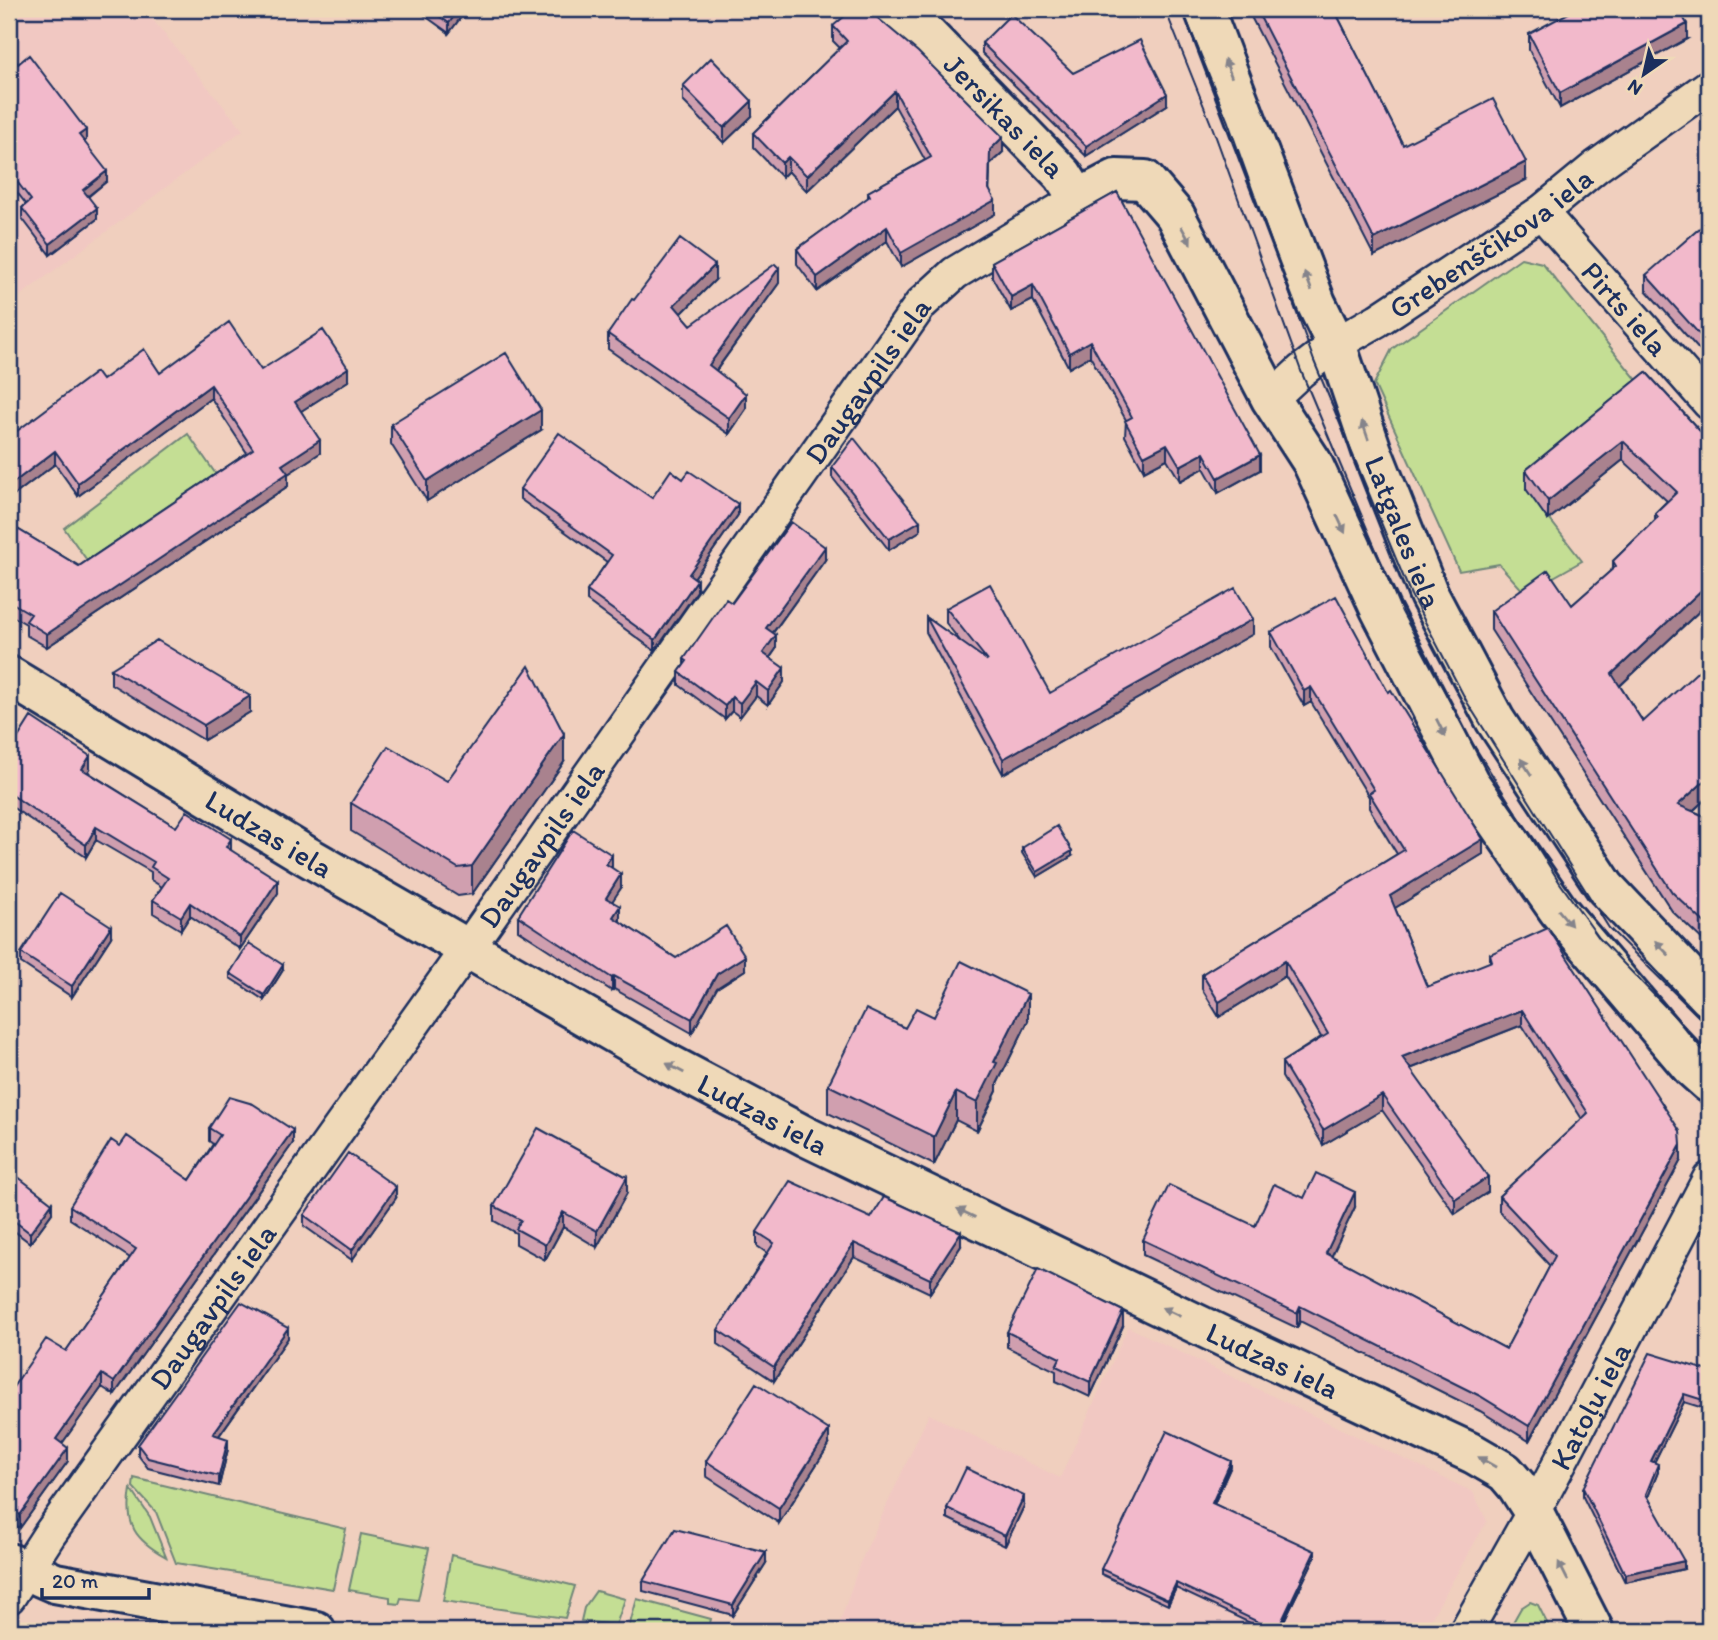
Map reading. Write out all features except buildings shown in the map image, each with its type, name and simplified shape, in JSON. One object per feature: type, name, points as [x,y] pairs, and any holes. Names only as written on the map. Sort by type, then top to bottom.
[{"type":"street","name":"Jersikas iela","points":[[894,9],[927,35],[1063,175],[1078,199]]},
{"type":"street","name":"Latgales iela","points":[[1204,9],[1429,594],[1495,720],[1605,887],[1709,997]]},
{"type":"street","name":"Grebenščikova iela","points":[[1271,398],[1335,344],[1378,320],[1541,212],[1597,166],[1709,86]]},
{"type":"street","name":"Daugavpils iela","points":[[14,1577],[467,949],[921,304],[955,273],[1078,199],[1116,179],[1145,180]]},
{"type":"street","name":"Latgales iela","points":[[1145,180],[1175,215],[1271,398],[1312,462],[1380,609],[1469,782],[1558,910],[1691,1067],[1709,1083]]},
{"type":"street","name":"Pirts iela","points":[[1541,212],[1709,403]]},
{"type":"street","name":"Ludzas iela","points":[[9,676],[305,855],[660,1060],[807,1137],[1474,1454],[1505,1472],[1534,1511],[1594,1631]]},
{"type":"street","name":"Katoļu iela","points":[[1466,1631],[1534,1511],[1709,1179]]},
{"type":"street","points":[[14,1577],[316,1631]]},
{"type":"shaded area","points":[[9,9],[144,9],[243,130],[9,304]]},
{"type":"shaded area","points":[[1128,1327],[1473,1492],[1487,1521],[1424,1631],[837,1631],[859,1565],[929,1414],[1060,1478]]},
{"type":"green space","points":[[1521,258],[1542,263],[1646,391],[1526,489],[1582,561],[1525,593],[1499,564],[1459,571],[1374,384],[1392,349]]},
{"type":"green space","points":[[188,434],[222,483],[94,570],[64,528]]},
{"type":"green space","points":[[134,1478],[346,1529],[333,1589],[176,1563],[156,1512],[133,1487]]},
{"type":"green space","points":[[131,1489],[150,1517],[166,1557],[146,1544],[134,1530],[129,1512]]},
{"type":"green space","points":[[361,1534],[429,1548],[418,1600],[401,1598],[399,1604],[390,1603],[390,1597],[349,1590]]},
{"type":"green space","points":[[451,1555],[575,1586],[565,1618],[443,1601]]},
{"type":"green space","points":[[596,1591],[625,1599],[616,1625],[581,1621],[584,1608]]},
{"type":"green space","points":[[637,1599],[711,1619],[708,1631],[656,1631],[629,1627]]},
{"type":"green space","points":[[1530,1602],[1538,1605],[1551,1631],[1508,1631],[1521,1608]]},
{"type":"tram line","points":[[1165,9],[1213,129],[1301,371],[1402,612],[1471,741],[1560,883],[1599,938],[1709,1052]]},
{"type":"tram line","points":[[1182,9],[1228,122],[1314,361],[1411,595],[1467,702],[1609,928],[1709,1027]]}]
